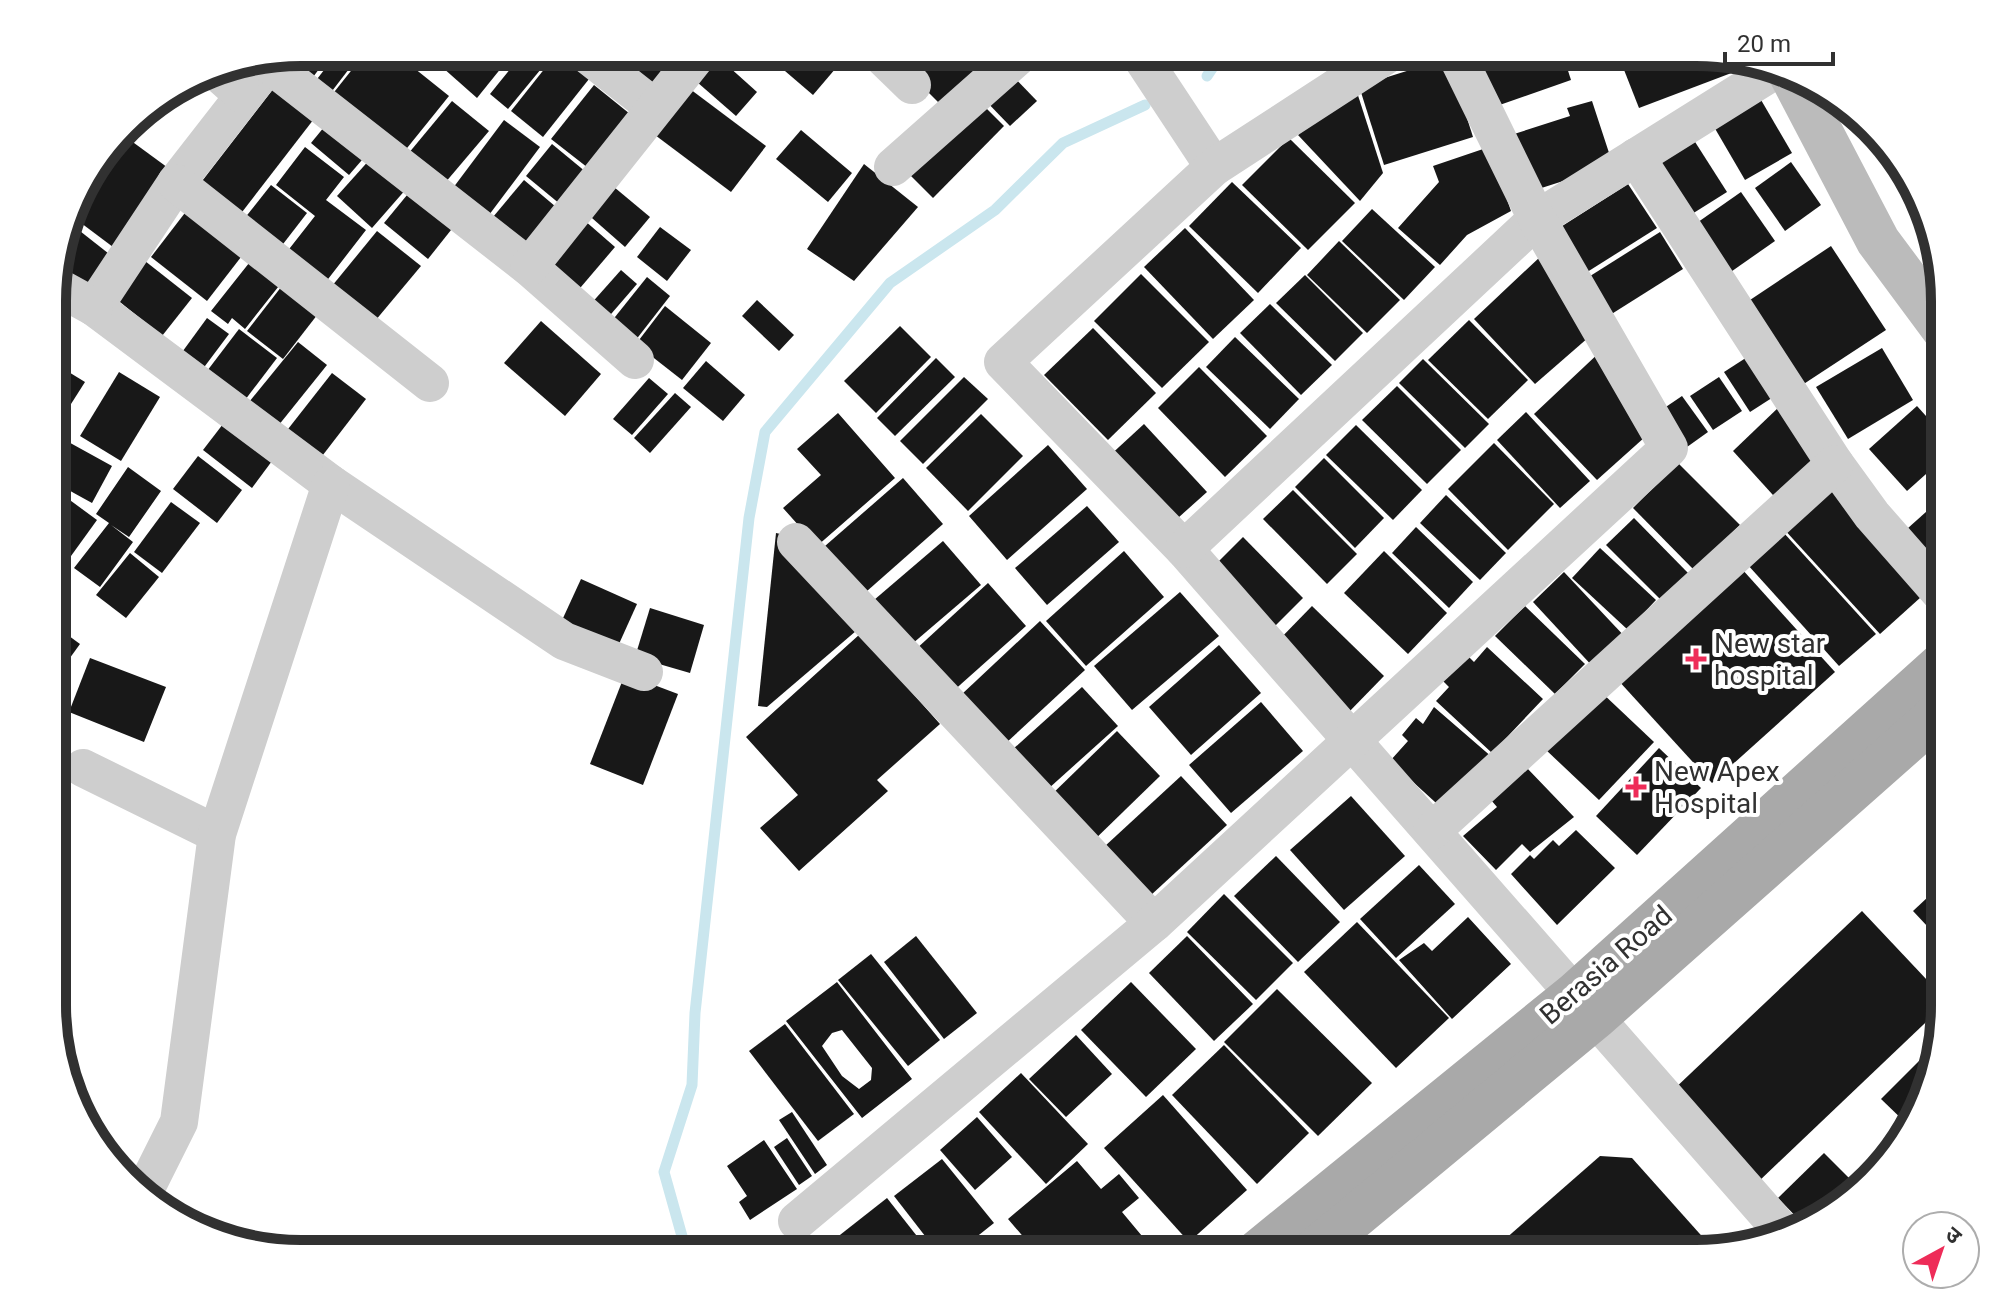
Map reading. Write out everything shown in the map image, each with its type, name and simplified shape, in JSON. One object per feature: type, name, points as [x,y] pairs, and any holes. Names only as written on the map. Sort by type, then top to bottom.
[{"type":"main road","name":"Berasia Road","points":[[1326,1239],[1586,1005],[1930,675]]},
{"type":"main road","name":"Berasia Road","points":[[1275,1239],[1586,1005],[1930,721]]},
{"type":"street","points":[[893,167],[1007,66]]},
{"type":"street","points":[[1148,66],[1214,167]]},
{"type":"street","points":[[1369,66],[1214,167],[1003,362],[1184,549],[1777,1225]]},
{"type":"street","points":[[797,1221],[1154,923],[1669,448],[1537,219],[1462,66]]},
{"type":"street","points":[[603,67],[654,107]]},
{"type":"street","points":[[529,267],[688,67]]},
{"type":"street","points":[[893,67],[912,85]]},
{"type":"street","points":[[280,68],[529,267],[635,360]]},
{"type":"street","points":[[94,307],[176,183],[242,94],[264,70]]},
{"type":"street","points":[[1184,549],[1537,219],[1765,77]]},
{"type":"street","points":[[224,78],[242,94]]},
{"type":"street","points":[[1799,90],[1878,241],[1930,311]]},
{"type":"street","points":[[1636,157],[1835,464],[1872,515],[1930,581]]},
{"type":"street","points":[[176,183],[430,383]]},
{"type":"street","points":[[67,292],[94,307],[331,484],[564,641],[644,672]]},
{"type":"street","points":[[1432,831],[1835,464]]},
{"type":"street","points":[[149,1183],[179,1122],[217,834],[331,484]]},
{"type":"street","points":[[796,542],[1154,923]]},
{"type":"street","points":[[83,768],[217,834]]},
{"type":"building","points":[[1422,66],[1451,66],[1473,137],[1384,165],[1359,86]]},
{"type":"building","points":[[1477,66],[1567,66],[1571,80],[1491,108]]},
{"type":"building","points":[[1623,66],[1733,69],[1734,72],[1639,108]]},
{"type":"building","points":[[290,67],[321,67],[310,81]]},
{"type":"building","points":[[326,67],[351,67],[329,95],[314,83]]},
{"type":"building","points":[[354,67],[413,67],[449,96],[399,158],[327,101]]},
{"type":"building","points":[[442,67],[502,67],[477,98]]},
{"type":"building","points":[[512,67],[543,67],[508,109],[490,94]]},
{"type":"building","points":[[546,67],[574,67],[589,79],[543,137],[511,111]]},
{"type":"building","points":[[628,67],[672,67],[655,88]]},
{"type":"building","points":[[710,67],[729,67],[757,92],[736,116],[697,82]]},
{"type":"building","points":[[780,67],[834,67],[813,95]]},
{"type":"building","points":[[915,67],[987,67],[945,109],[909,73]]},
{"type":"building","points":[[1007,70],[1037,101],[1010,126],[981,96]]},
{"type":"building","points":[[1354,83],[1383,173],[1360,201],[1298,135]]},
{"type":"building","points":[[277,84],[317,115],[239,216],[199,185]]},
{"type":"building","points":[[594,85],[635,118],[592,171],[551,139]]},
{"type":"building","points":[[690,89],[766,146],[731,192],[655,135]]},
{"type":"building","points":[[1757,93],[1792,153],[1745,180],[1710,120]]},
{"type":"building","points":[[977,99],[1004,126],[933,198],[905,170]]},
{"type":"building","points":[[452,101],[489,131],[439,190],[403,160]]},
{"type":"building","points":[[1592,101],[1613,165],[1529,192],[1511,135],[1570,116],[1567,108]]},
{"type":"building","points":[[504,120],[540,147],[486,219],[450,192]]},
{"type":"building","points":[[329,121],[368,153],[349,175],[311,143]]},
{"type":"building","points":[[801,130],[852,173],[828,202],[776,159]]},
{"type":"building","points":[[1690,134],[1727,192],[1684,219],[1648,161]]},
{"type":"building","points":[[1289,138],[1355,203],[1308,250],[1242,185]]},
{"type":"building","points":[[130,140],[175,173],[117,250],[79,222],[95,187]]},
{"type":"building","points":[[552,144],[592,177],[566,209],[526,176]]},
{"type":"building","points":[[305,147],[344,177],[326,200],[366,230],[325,283],[286,253],[315,216],[276,185]]},
{"type":"building","points":[[1489,147],[1511,211],[1467,235],[1440,265],[1398,228],[1439,182],[1433,166]]},
{"type":"building","points":[[372,157],[407,188],[372,228],[337,196]]},
{"type":"building","points":[[1791,162],[1821,205],[1785,231],[1755,188]]},
{"type":"building","points":[[864,164],[918,207],[854,281],[807,249]]},
{"type":"building","points":[[524,180],[562,212],[531,249],[493,217]]},
{"type":"building","points":[[608,182],[650,217],[625,247],[584,211]]},
{"type":"building","points":[[1232,182],[1301,248],[1258,293],[1189,226]]},
{"type":"building","points":[[1628,184],[1657,228],[1584,274],[1556,230]]},
{"type":"building","points":[[271,185],[307,213],[280,248],[244,219]]},
{"type":"building","points":[[412,189],[455,225],[428,259],[384,223]]},
{"type":"building","points":[[1741,192],[1775,241],[1725,276],[1691,227]]},
{"type":"building","points":[[191,205],[248,248],[207,301],[151,257]]},
{"type":"building","points":[[1372,209],[1435,267],[1404,300],[1342,241]]},
{"type":"building","points":[[584,220],[615,247],[575,294],[543,268]]},
{"type":"building","points":[[660,227],[691,250],[667,281],[637,257]]},
{"type":"building","points":[[1185,228],[1254,300],[1213,339],[1144,267]]},
{"type":"building","points":[[77,229],[113,257],[83,296],[67,281]]},
{"type":"building","points":[[377,231],[421,266],[375,321],[332,286]]},
{"type":"building","points":[[1660,232],[1683,269],[1610,315],[1587,278]]},
{"type":"building","points":[[1339,241],[1400,300],[1367,333],[1307,275]]},
{"type":"building","points":[[1831,246],[1886,330],[1793,391],[1738,308]]},
{"type":"building","points":[[257,253],[286,277],[245,329],[232,318],[228,324],[211,311]]},
{"type":"building","points":[[1541,256],[1589,337],[1535,384],[1474,319]]},
{"type":"building","points":[[145,261],[192,298],[162,336],[115,298]]},
{"type":"building","points":[[621,270],[637,284],[605,321],[589,306]]},
{"type":"building","points":[[1141,274],[1209,342],[1162,388],[1094,321]]},
{"type":"building","points":[[1305,275],[1363,333],[1335,361],[1276,303]]},
{"type":"building","points":[[647,277],[670,296],[635,341],[611,322]]},
{"type":"building","points":[[285,282],[321,310],[283,359],[247,331]]},
{"type":"building","points":[[757,300],[794,335],[779,351],[742,316]]},
{"type":"building","points":[[1270,304],[1332,365],[1301,395],[1240,333]]},
{"type":"building","points":[[665,306],[711,343],[682,380],[636,344]]},
{"type":"building","points":[[207,318],[229,334],[202,370],[180,355]]},
{"type":"building","points":[[1469,320],[1528,380],[1488,419],[1428,360]]},
{"type":"building","points":[[541,321],[601,374],[565,416],[504,363]]},
{"type":"building","points":[[900,326],[931,357],[876,413],[844,381]]},
{"type":"building","points":[[1093,328],[1156,393],[1108,440],[1044,375]]},
{"type":"building","points":[[239,329],[277,358],[242,404],[204,375]]},
{"type":"building","points":[[1235,337],[1299,399],[1270,429],[1206,367]]},
{"type":"building","points":[[298,342],[327,365],[274,431],[245,407]]},
{"type":"building","points":[[1882,348],[1913,400],[1848,439],[1816,387]]},
{"type":"building","points":[[1602,350],[1655,428],[1597,480],[1534,414]]},
{"type":"building","points":[[1755,352],[1781,392],[1750,412],[1724,372]]},
{"type":"building","points":[[936,358],[955,377],[895,436],[877,418]]},
{"type":"building","points":[[1423,359],[1489,424],[1465,448],[1399,383]]},
{"type":"building","points":[[706,361],[745,395],[723,421],[683,388]]},
{"type":"building","points":[[1199,367],[1267,436],[1225,477],[1158,408]]},
{"type":"building","points":[[66,370],[85,382],[66,412]]},
{"type":"building","points":[[119,372],[160,397],[121,461],[80,436]]},
{"type":"building","points":[[332,373],[366,399],[316,464],[281,438]]},
{"type":"building","points":[[964,377],[988,399],[923,464],[900,441]]},
{"type":"building","points":[[1719,377],[1742,411],[1713,430],[1690,396]]},
{"type":"building","points":[[649,378],[668,394],[632,435],[613,419]]},
{"type":"building","points":[[1397,386],[1461,450],[1427,484],[1362,420]]},
{"type":"building","points":[[675,393],[691,407],[650,453],[634,438]]},
{"type":"building","points":[[1682,396],[1708,432],[1680,452],[1654,415]]},
{"type":"building","points":[[1782,404],[1825,464],[1782,505],[1733,451]]},
{"type":"building","points":[[1917,406],[1930,420],[1930,470],[1907,491],[1869,449]]},
{"type":"building","points":[[1526,412],[1590,481],[1560,508],[1497,440]]},
{"type":"building","points":[[838,413],[895,478],[817,546],[783,508],[821,475],[797,449]]},
{"type":"building","points":[[981,414],[1023,456],[968,511],[926,468]]},
{"type":"building","points":[[223,424],[272,461],[252,488],[203,450]]},
{"type":"building","points":[[1144,424],[1207,492],[1169,526],[1106,459]]},
{"type":"building","points":[[1356,425],[1422,490],[1393,520],[1326,455]]},
{"type":"building","points":[[66,441],[112,466],[92,503],[66,489]]},
{"type":"building","points":[[1494,443],[1554,504],[1508,550],[1448,489]]},
{"type":"building","points":[[1048,445],[1087,489],[1007,560],[969,516]]},
{"type":"building","points":[[198,456],[242,490],[217,523],[173,489]]},
{"type":"building","points":[[1324,458],[1384,518],[1355,548],[1295,487]]},
{"type":"building","points":[[1678,463],[1740,525],[1694,570],[1633,508]]},
{"type":"building","points":[[128,467],[161,491],[129,537],[111,525],[133,542],[100,587],[74,568],[109,523],[96,514]]},
{"type":"building","points":[[903,478],[943,524],[858,599],[817,553]]},
{"type":"building","points":[[1834,481],[1930,589],[1880,634],[1782,527]]},
{"type":"building","points":[[1293,490],[1357,554],[1327,584],[1263,519]]},
{"type":"building","points":[[1446,495],[1506,553],[1480,580],[1420,523]]},
{"type":"building","points":[[66,497],[97,520],[66,563]]},
{"type":"building","points":[[171,502],[200,523],[162,573],[134,552]]},
{"type":"building","points":[[1087,506],[1119,542],[1047,605],[1015,568]]},
{"type":"building","points":[[1930,508],[1930,561],[1898,537]]},
{"type":"building","points":[[1634,518],[1689,574],[1662,601],[1606,545]]},
{"type":"building","points":[[1416,527],[1473,582],[1449,608],[1392,553]]},
{"type":"building","points":[[1783,532],[1876,634],[1839,666],[1747,564]]},
{"type":"building","points":[[776,533],[785,535],[863,625],[767,707],[758,706]]},
{"type":"building","points":[[1243,537],[1303,598],[1272,629],[1212,568]]},
{"type":"building","points":[[943,541],[981,585],[905,650],[867,606]]},
{"type":"building","points":[[1600,548],[1656,600],[1628,630],[1572,578]]},
{"type":"building","points":[[1124,551],[1164,597],[1086,666],[1046,621]]},
{"type":"building","points":[[1384,551],[1447,613],[1408,654],[1344,593]]},
{"type":"building","points":[[130,553],[159,577],[126,618],[96,595]]},
{"type":"building","points":[[1741,568],[1835,672],[1712,783],[1617,679]]},
{"type":"building","points":[[1564,572],[1627,639],[1595,669],[1533,602]]},
{"type":"building","points":[[581,579],[637,604],[614,655],[558,629]]},
{"type":"building","points":[[988,583],[1026,626],[951,693],[914,651]]},
{"type":"building","points":[[1180,592],[1219,636],[1132,710],[1094,666]]},
{"type":"building","points":[[1312,606],[1384,676],[1346,715],[1275,644]]},
{"type":"building","points":[[1525,606],[1585,664],[1555,694],[1495,636]]},
{"type":"building","points":[[650,608],[704,625],[690,673],[635,657]]},
{"type":"building","points":[[1040,621],[1085,670],[1005,744],[961,695]]},
{"type":"building","points":[[66,634],[80,644],[66,663]]},
{"type":"building","points":[[860,634],[940,724],[877,780],[888,791],[799,871],[760,828],[798,795],[746,737]]},
{"type":"building","points":[[1219,645],[1261,693],[1191,755],[1149,707]]},
{"type":"building","points":[[1487,647],[1543,699],[1492,753],[1436,701],[1449,687],[1442,680],[1467,655],[1474,662]]},
{"type":"building","points":[[90,658],[166,687],[144,742],[69,712]]},
{"type":"building","points":[[625,674],[678,694],[643,785],[590,764]]},
{"type":"building","points":[[1082,687],[1118,726],[1048,789],[1012,750]]},
{"type":"building","points":[[1600,691],[1654,742],[1599,800],[1545,749]]},
{"type":"building","points":[[1261,702],[1303,751],[1231,813],[1189,765]]},
{"type":"building","points":[[1434,707],[1493,758],[1446,812],[1390,761],[1408,741],[1402,735],[1416,718],[1423,724]]},
{"type":"building","points":[[1117,731],[1160,776],[1088,846],[1045,801]]},
{"type":"building","points":[[1659,748],[1701,788],[1637,855],[1596,816]]},
{"type":"building","points":[[1526,767],[1574,817],[1530,852],[1522,844],[1496,870],[1463,836],[1497,807],[1491,800]]},
{"type":"building","points":[[1181,776],[1227,825],[1150,896],[1104,847]]},
{"type":"building","points":[[1351,796],[1405,856],[1344,910],[1290,850]]},
{"type":"building","points":[[1576,830],[1615,868],[1557,925],[1511,874],[1530,855],[1534,859],[1553,840],[1559,846]]},
{"type":"building","points":[[1276,856],[1340,922],[1298,962],[1234,896]]},
{"type":"building","points":[[1419,865],[1455,904],[1396,958],[1360,919]]},
{"type":"building","points":[[1224,894],[1293,963],[1256,1000],[1187,932]]},
{"type":"building","points":[[1930,895],[1930,929],[1913,911]]},
{"type":"building","points":[[1862,911],[1930,983],[1930,1018],[1757,1183],[1671,1092]]},
{"type":"building","points":[[1468,917],[1511,964],[1452,1019],[1399,960],[1424,943],[1432,951]]},
{"type":"building","points":[[1357,922],[1449,1018],[1396,1068],[1304,972]]},
{"type":"building","points":[[916,936],[977,1013],[944,1039],[884,962]]},
{"type":"building","points":[[1187,936],[1253,1004],[1214,1041],[1149,973]]},
{"type":"building","points":[[871,954],[940,1040],[908,1066],[838,980]]},
{"type":"building","points":[[837,982],[912,1079],[862,1118],[786,1021]],"holes":[[[842,1030],[872,1068],[871,1080],[859,1089],[842,1076],[822,1046],[832,1033]]]},
{"type":"building","points":[[1131,982],[1196,1049],[1146,1097],[1081,1030]]},
{"type":"building","points":[[1277,989],[1372,1083],[1318,1136],[1224,1042]]},
{"type":"building","points":[[785,1024],[854,1114],[818,1141],[749,1051]]},
{"type":"building","points":[[1076,1035],[1112,1074],[1066,1117],[1029,1079]]},
{"type":"building","points":[[1224,1045],[1309,1133],[1257,1184],[1172,1095]]},
{"type":"building","points":[[1925,1055],[1919,1081],[1901,1119],[1881,1099]]},
{"type":"building","points":[[1021,1073],[1088,1144],[1046,1184],[979,1112]]},
{"type":"building","points":[[1163,1095],[1247,1190],[1192,1239],[1187,1239],[1104,1148]]},
{"type":"building","points":[[792,1112],[827,1165],[815,1174],[779,1120]]},
{"type":"building","points":[[977,1117],[1012,1157],[975,1190],[940,1150]]},
{"type":"building","points":[[787,1138],[812,1176],[799,1185],[774,1147]]},
{"type":"building","points":[[764,1140],[797,1189],[750,1220],[739,1202],[747,1196],[727,1166]]},
{"type":"building","points":[[1824,1153],[1852,1181],[1814,1209],[1796,1217],[1778,1198]]},
{"type":"building","points":[[1600,1156],[1632,1158],[1704,1239],[1505,1239]]},
{"type":"building","points":[[942,1159],[994,1223],[973,1240],[928,1240],[894,1196]]},
{"type":"building","points":[[1077,1161],[1101,1189],[1119,1174],[1139,1198],[1122,1212],[1145,1239],[1026,1239],[1008,1219]]},
{"type":"building","points":[[887,1198],[920,1240],[834,1240]]},
{"type":"waterway","points":[[1207,76],[1213,66]]},
{"type":"waterway","points":[[683,1240],[664,1172],[692,1085],[695,1013],[749,518],[765,432],[890,283],[995,210],[1063,143],[1145,105]]},
{"type":"place","name":"New star hospital","points":[[1696,659]]},
{"type":"place","name":"New Apex Hospital","points":[[1636,787]]}]
